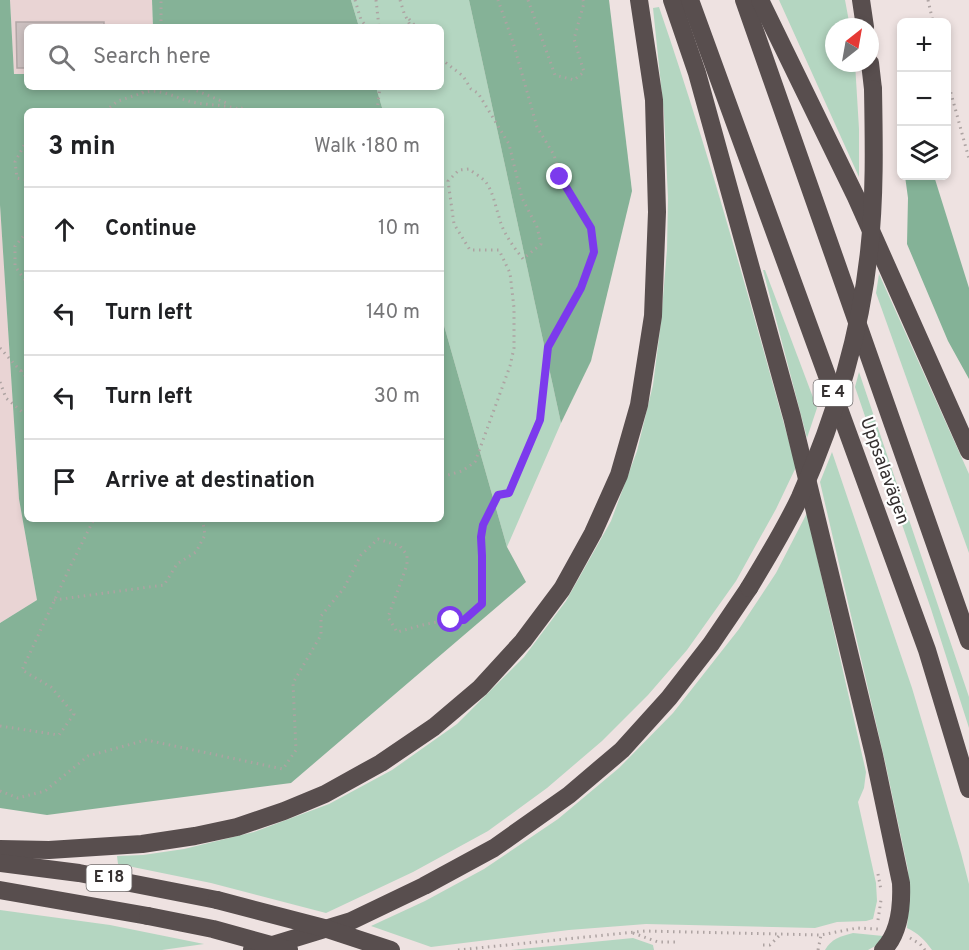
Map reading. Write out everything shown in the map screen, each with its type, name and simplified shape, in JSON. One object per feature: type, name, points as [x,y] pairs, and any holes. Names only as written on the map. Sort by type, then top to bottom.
[{"type":"highway","points":[[0,849],[49,850],[142,844],[195,836],[284,811],[325,794],[381,763],[434,727],[480,688],[523,641],[562,589],[593,533],[619,475],[639,405],[653,316],[657,212],[654,100],[639,0]]},
{"type":"highway","points":[[672,0],[698,73],[792,417],[874,755],[901,883],[902,903],[895,931],[884,950]]},
{"type":"highway","name":"Uppsalavägen","points":[[690,0],[927,650],[969,789]]},
{"type":"highway","name":"Uppsalavägen","points":[[744,0],[969,641]]},
{"type":"highway","points":[[760,0],[856,197],[969,451]]},
{"type":"highway","points":[[861,0],[864,18]]},
{"type":"highway","points":[[252,950],[351,921],[424,886],[494,848],[568,795],[622,750],[669,698],[711,644],[775,545],[799,498],[822,444],[844,377],[860,314],[869,253],[875,184],[871,72]]},
{"type":"highway","name":"E 18","points":[[0,863],[79,873],[217,900],[324,928],[391,950]]},
{"type":"highway","name":"E 18","points":[[0,890],[213,929],[289,950]]},
{"type":"path","points":[[161,0],[161,24]]},
{"type":"path","points":[[355,0],[365,24]]},
{"type":"path","points":[[376,0],[379,24]]},
{"type":"path","points":[[400,0],[412,24]]},
{"type":"path","points":[[0,791],[18,798],[45,791],[87,756],[146,740],[283,769],[296,750],[293,683],[321,635],[321,616],[344,588],[361,555],[378,539],[400,546],[407,555],[406,565],[388,618],[396,632],[427,623],[464,620],[482,604],[481,537],[483,525],[498,495],[509,493],[540,420],[548,347],[581,288],[594,252],[591,228],[560,177],[554,155],[537,127],[513,42],[498,0]]},
{"type":"path","points":[[528,0],[555,75],[574,80],[584,72],[574,39],[584,0]]},
{"type":"path","points":[[928,0],[932,18]]},
{"type":"path","points":[[444,61],[463,76],[471,90],[478,93],[509,144],[522,198],[537,227],[541,244],[523,259],[510,242],[485,182],[469,169],[459,170],[448,181],[454,224],[470,250],[499,250],[510,273],[514,308],[514,348],[510,366],[475,462],[462,471],[444,476]]},
{"type":"path","points":[[195,90],[234,107]]},
{"type":"path","points":[[377,108],[380,90]]},
{"type":"path","points":[[109,108],[118,101],[147,92],[162,92],[193,102],[239,108]]},
{"type":"path","points":[[951,95],[969,159]]},
{"type":"path","points":[[24,146],[15,162],[17,178],[24,179]]},
{"type":"path","points":[[24,236],[15,246],[15,266],[24,280]]},
{"type":"path","points":[[0,348],[24,374]]},
{"type":"path","points":[[0,382],[6,398],[24,413]]},
{"type":"path","points":[[0,726],[59,735],[75,714],[51,687],[22,670],[93,522]]},
{"type":"path","points":[[54,600],[164,585],[177,564],[196,552],[205,535],[203,522]]},
{"type":"path","points":[[876,929],[882,894],[879,874]]},
{"type":"path","points":[[458,950],[645,931],[821,935],[856,928],[895,931],[920,944],[925,950]]},
{"type":"path","points":[[630,932],[658,942],[675,942]]},
{"type":"path","points":[[763,945],[770,945],[781,934]]},
{"type":"path","points":[[818,950],[821,935]]},
{"type":"shaded area","points":[[0,0],[10,0],[14,74],[24,74],[24,90],[377,90],[382,108],[24,108],[24,522],[444,522],[444,326],[507,547],[526,582],[291,783],[47,815],[0,808],[0,623],[37,600],[19,499],[0,205]]},
{"type":"shaded area","points":[[10,0],[152,0],[153,24],[24,24],[24,74],[14,75]]},
{"type":"shaded area","points":[[152,0],[351,0],[358,24],[153,24]]},
{"type":"shaded area","points":[[351,0],[469,0],[561,423],[507,547],[444,326],[444,108],[382,108],[377,90],[444,90],[444,24],[358,24]]},
{"type":"shaded area","points":[[469,0],[609,0],[632,191],[591,361],[561,423]]},
{"type":"shaded area","points":[[779,0],[845,0],[848,18],[825,18],[825,72],[856,72],[859,177]]},
{"type":"shaded area","points":[[659,7],[714,178],[796,467],[776,509],[736,581],[687,650],[648,695],[602,741],[547,788],[488,831],[413,872],[326,913],[211,883],[118,864],[117,856],[184,849],[254,832],[329,804],[392,770],[457,724],[524,657],[566,601],[611,521],[637,451],[653,385],[667,249],[668,198],[664,114],[653,8]]},
{"type":"shaded area","points":[[906,180],[935,180],[969,288],[969,379],[948,341],[907,244],[908,198]]},
{"type":"shaded area","points":[[0,205],[19,499],[37,600],[0,623]]},
{"type":"shaded area","points":[[763,270],[765,270],[817,408],[807,438]]},
{"type":"shaded area","points":[[879,274],[969,474],[969,553],[876,293]]},
{"type":"shaded area","points":[[859,372],[969,697],[969,728],[855,387]]},
{"type":"shaded area","points":[[832,452],[912,688],[961,853],[969,884],[969,950],[932,950],[921,937],[907,928],[908,870],[820,482]]},
{"type":"shaded area","points":[[807,513],[866,772],[864,788],[858,802],[876,883],[877,901],[873,919],[837,922],[815,928],[646,924],[569,930],[431,947],[371,926],[425,901],[484,869],[558,819],[619,768],[673,713],[739,629],[776,573]]},
{"type":"shaded area","points":[[0,910],[110,925],[204,944],[162,950],[0,950]]},
{"type":"shaded area","points":[[853,933],[883,936],[877,945],[868,950],[825,950],[830,943]]},
{"type":"shaded area","points":[[633,938],[653,945],[654,950],[511,950]]},
{"type":"building","points":[[16,22],[104,22],[104,24],[24,24],[24,68],[17,68]]},
{"type":"route","points":[[451,620],[464,620],[482,604],[481,537],[483,525],[498,495],[509,493],[540,420],[548,347],[581,288],[594,252],[591,228],[560,177]]}]
